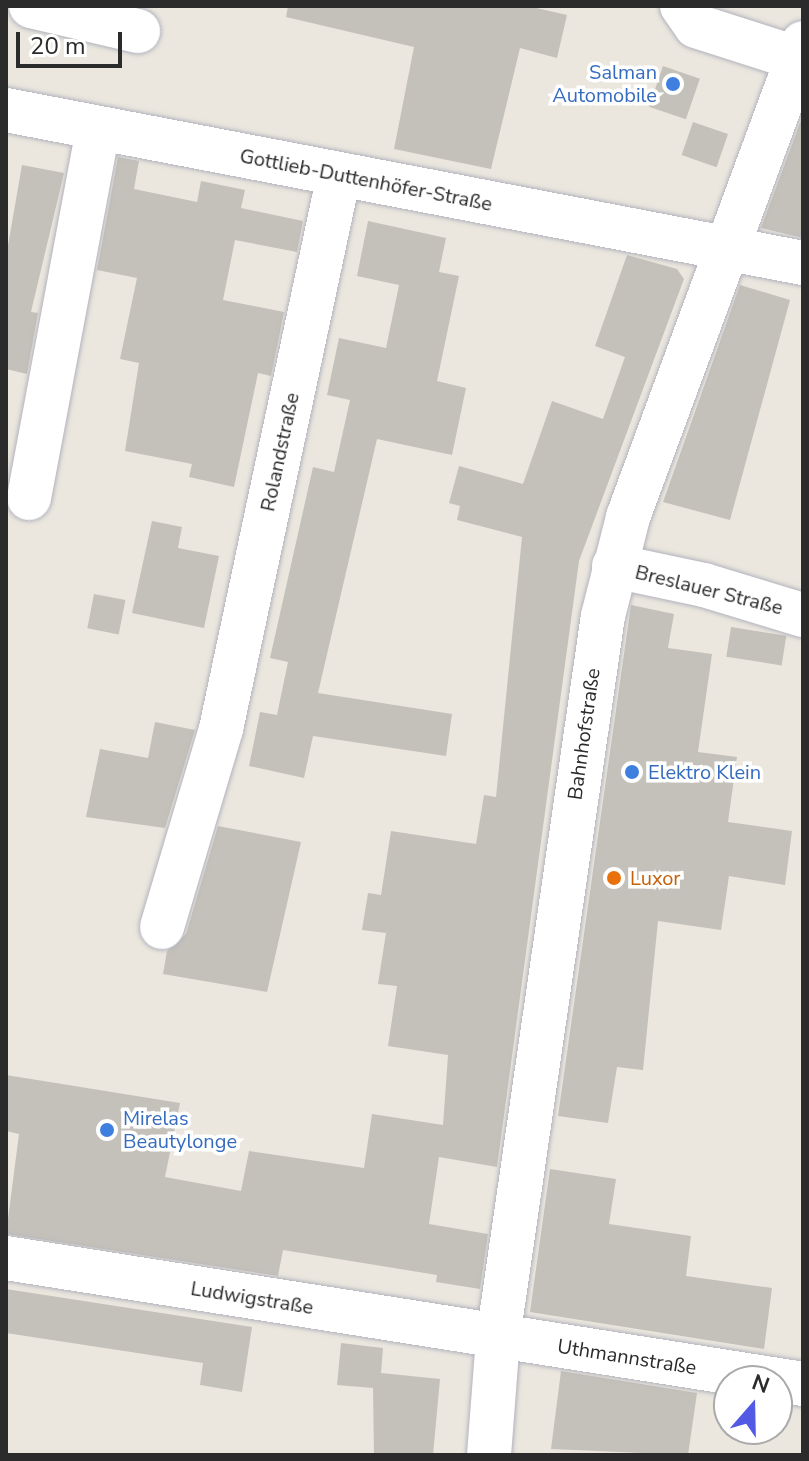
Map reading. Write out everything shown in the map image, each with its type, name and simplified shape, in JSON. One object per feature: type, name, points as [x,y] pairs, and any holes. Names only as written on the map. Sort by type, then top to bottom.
[{"type":"street","points":[[31,6],[138,31]]},
{"type":"street","points":[[682,6],[696,26],[800,51]]},
{"type":"street","name":"Bahnhofstraße","points":[[489,1455],[498,1338],[591,683],[614,566],[726,248],[800,51]]},
{"type":"street","name":"Gottlieb-Duttenhöfer-Straße","points":[[6,110],[803,263]]},
{"type":"street","points":[[29,498],[98,128]]},
{"type":"street","name":"Rolandstraße","points":[[162,927],[221,729],[339,175]]},
{"type":"street","name":"Breslauer Straße","points":[[614,566],[704,585],[803,615]]},
{"type":"street","name":"Ludwigstraße","points":[[6,1258],[498,1338]]},
{"type":"street","name":"Uthmannstraße","points":[[498,1338],[803,1384]]},
{"type":"building","points":[[288,6],[528,6],[567,15],[557,58],[520,48],[491,169],[394,149],[414,47],[286,17]]},
{"type":"building","points":[[663,66],[700,79],[686,119],[649,107]]},
{"type":"building","points":[[803,115],[803,238],[761,228]]},
{"type":"building","points":[[693,122],[728,134],[717,167],[682,155]]},
{"type":"building","points":[[118,157],[139,161],[134,189],[197,202],[201,181],[245,190],[241,208],[303,221],[297,252],[235,240],[223,300],[284,312],[271,376],[258,373],[234,487],[189,477],[192,464],[125,451],[139,363],[120,359],[137,278],[97,270]]},
{"type":"building","points":[[22,165],[64,173],[31,312],[38,313],[27,374],[6,369],[6,257]]},
{"type":"building","points":[[368,221],[446,238],[439,272],[459,276],[437,381],[466,388],[452,455],[377,439],[318,693],[452,714],[446,756],[313,736],[304,778],[249,766],[260,712],[277,715],[288,662],[270,658],[313,467],[334,472],[350,400],[327,395],[339,338],[386,348],[399,285],[357,276]]},
{"type":"building","points":[[627,255],[677,269],[684,279],[579,561],[497,1167],[439,1157],[429,1224],[488,1234],[480,1289],[436,1282],[437,1275],[283,1250],[278,1276],[6,1234],[19,1134],[6,1131],[6,1075],[180,1103],[165,1177],[241,1191],[249,1151],[364,1168],[372,1114],[443,1125],[448,1055],[388,1046],[397,986],[378,984],[386,933],[362,930],[368,893],[381,895],[391,831],[476,844],[484,795],[496,797],[522,537],[457,520],[460,506],[449,503],[459,466],[523,484],[552,401],[603,419],[625,357],[595,346]]},
{"type":"building","points":[[740,285],[790,300],[730,520],[663,502]]},
{"type":"building","points":[[152,521],[182,527],[178,548],[219,556],[204,628],[132,613]]},
{"type":"building","points":[[94,594],[125,600],[119,634],[87,628]]},
{"type":"building","points":[[631,605],[674,614],[668,648],[712,654],[698,752],[737,757],[728,822],[792,831],[785,885],[729,876],[721,930],[658,921],[643,1070],[617,1067],[608,1123],[558,1116]]},
{"type":"building","points":[[731,627],[786,636],[782,665],[726,657]]},
{"type":"building","points":[[155,722],[195,730],[165,828],[86,817],[100,749],[148,758]]},
{"type":"building","points":[[218,826],[301,842],[267,992],[163,974],[167,951],[186,934]]},
{"type":"building","points":[[550,1169],[616,1179],[609,1224],[691,1236],[686,1276],[772,1288],[764,1349],[530,1312]]},
{"type":"building","points":[[6,1289],[252,1327],[242,1392],[200,1385],[203,1363],[6,1333]]},
{"type":"building","points":[[341,1343],[383,1348],[381,1373],[440,1379],[433,1455],[374,1455],[373,1388],[337,1385]]},
{"type":"building","points":[[561,1371],[697,1393],[688,1455],[551,1449]]},
{"type":"place","name":"Salman Automobile","points":[[673,84]]},
{"type":"place","name":"Elektro Klein","points":[[632,772]]},
{"type":"place","name":"Luxor","points":[[614,878]]},
{"type":"place","name":"Mirelas Beautylonge","points":[[107,1130]]}]
